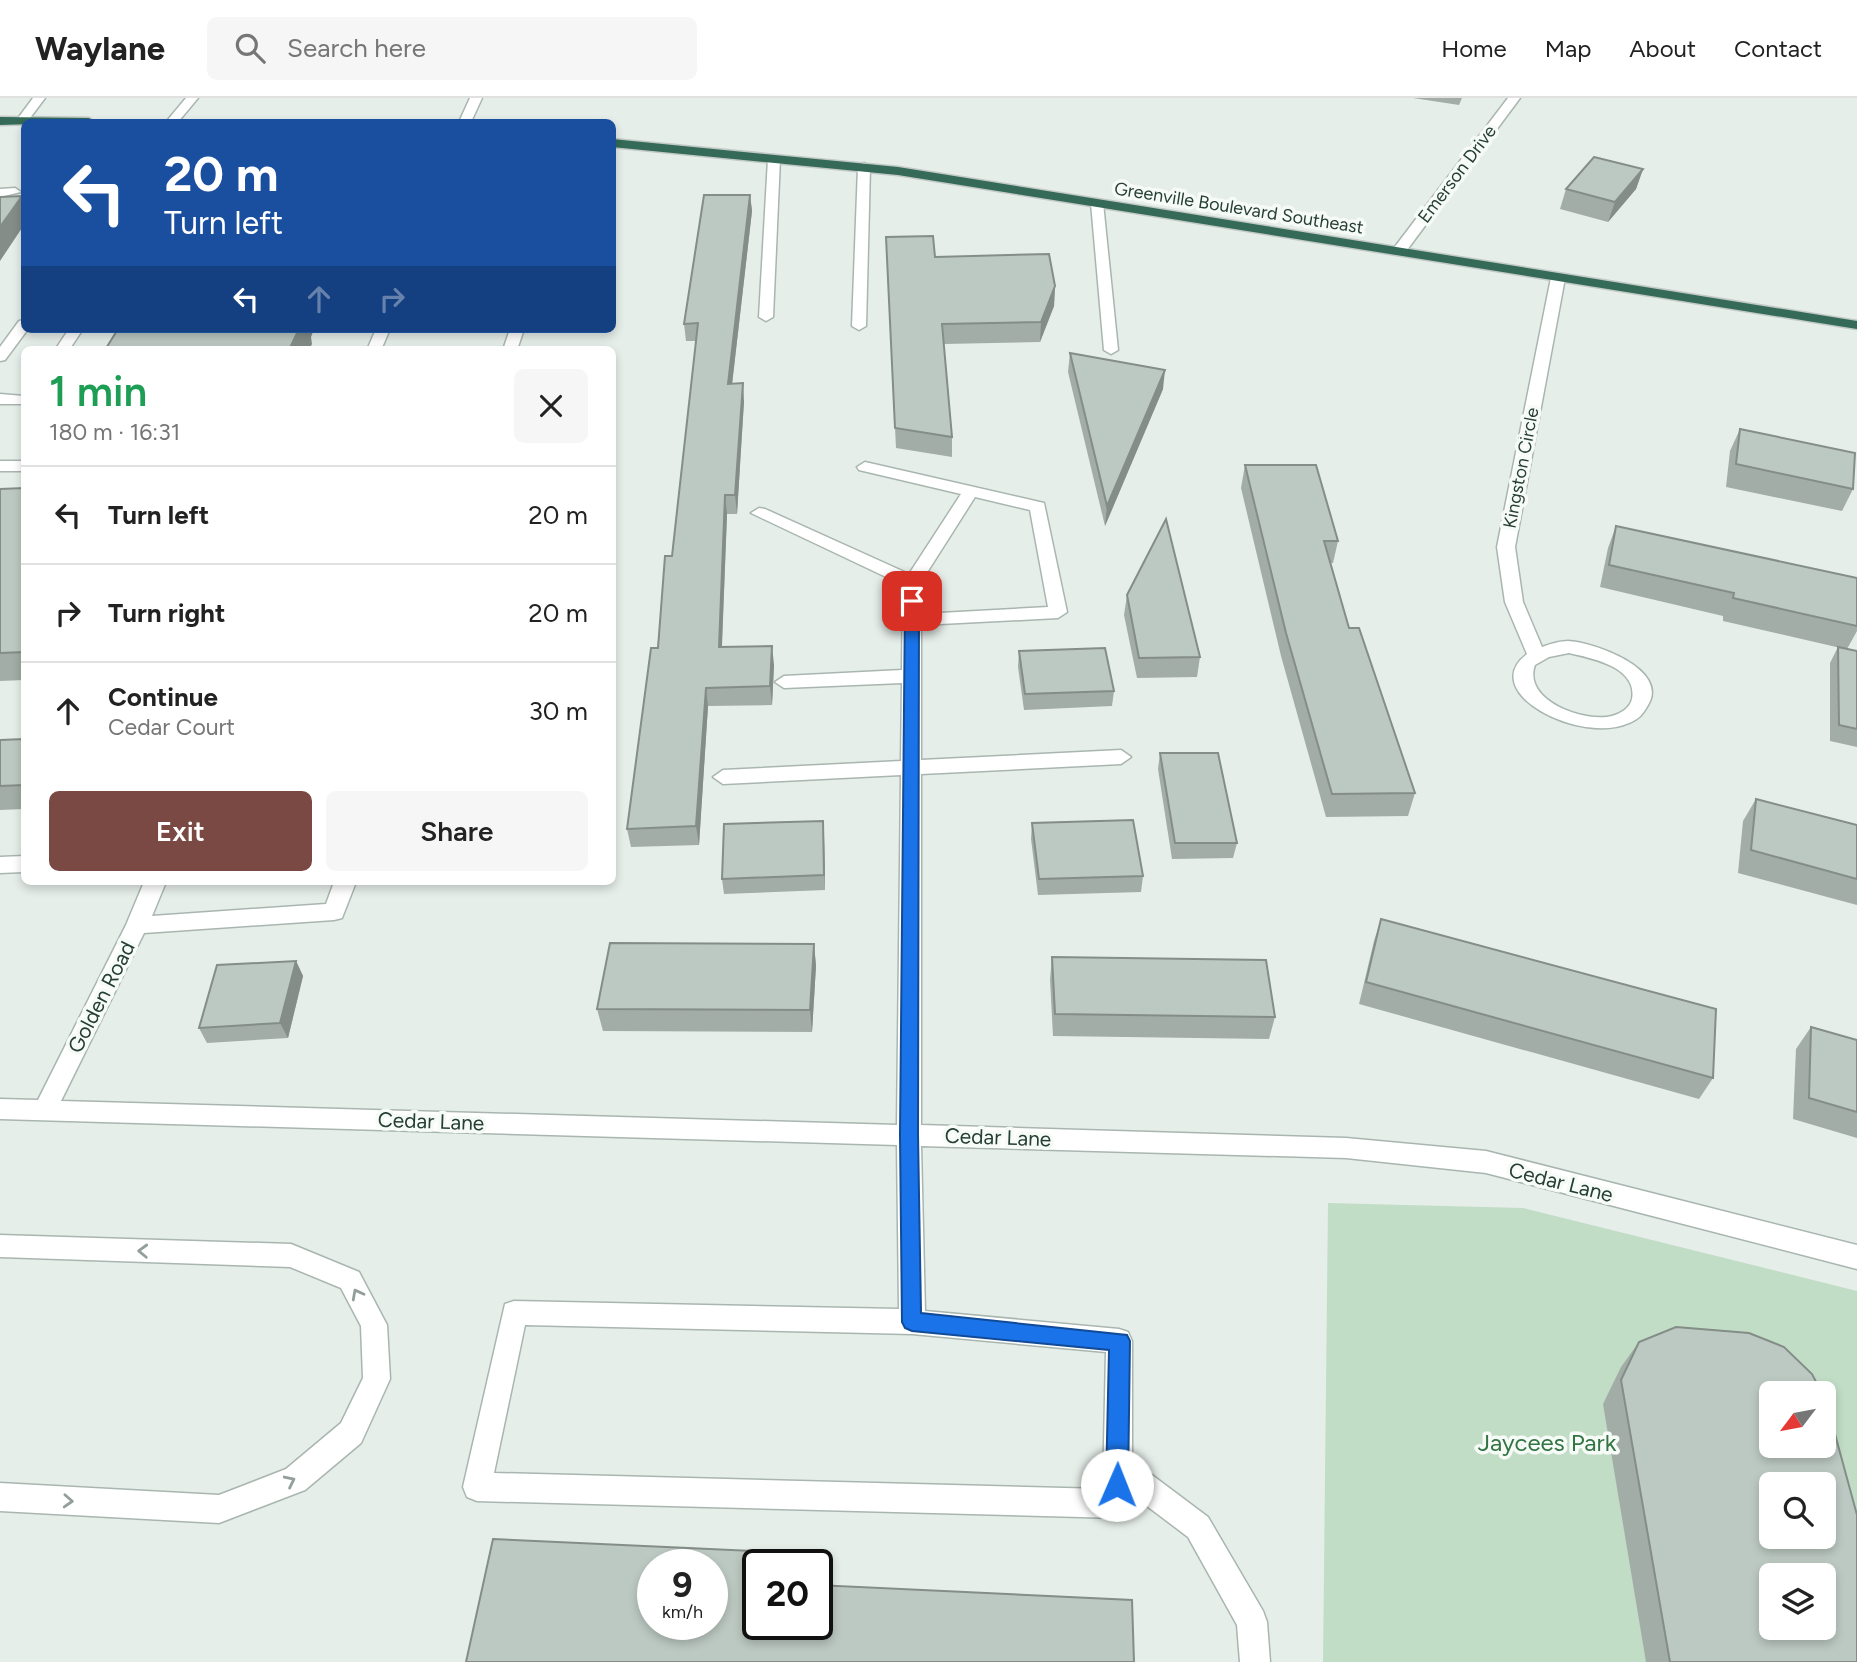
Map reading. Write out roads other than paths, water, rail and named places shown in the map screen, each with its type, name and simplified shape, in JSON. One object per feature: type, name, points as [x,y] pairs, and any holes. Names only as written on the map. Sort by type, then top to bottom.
[{"type":"highway","points":[[0,121],[21,121]]},
{"type":"highway","name":"Greenville Boulevard Southeast","points":[[616,143],[864,167],[1857,325]]},
{"type":"street","points":[[23,119],[39,98]]},
{"type":"street","points":[[174,119],[192,98]]},
{"type":"street","points":[[466,119],[476,98]]},
{"type":"street","name":"Emerson Drive","points":[[1399,251],[1514,98]]},
{"type":"street","points":[[766,317],[774,159]]},
{"type":"street","points":[[859,326],[864,167]]},
{"type":"street","points":[[0,193],[15,192]]},
{"type":"street","points":[[1097,203],[1111,350]]},
{"type":"street","name":"Kingston Circle","points":[[1536,654],[1514,602],[1506,547],[1558,278]]},
{"type":"street","points":[[0,357],[21,328]]},
{"type":"street","points":[[0,399],[21,400]]},
{"type":"street","points":[[0,466],[21,466]]},
{"type":"street","points":[[864,467],[1038,506],[1058,612],[912,620]]},
{"type":"street","points":[[912,1322],[909,1135],[912,582],[971,491]]},
{"type":"street","points":[[759,513],[912,582]]},
{"type":"street","points":[[1569,647],[1607,655],[1635,676],[1643,688],[1643,701],[1631,715],[1608,723],[1569,719],[1550,710],[1526,686],[1523,674],[1527,663],[1536,654],[1569,647]]},
{"type":"street","points":[[783,681],[912,676]]},
{"type":"street","points":[[723,777],[1121,757]]},
{"type":"street","points":[[0,865],[21,864]]},
{"type":"street","name":"Golden Road","points":[[44,1111],[137,925],[154,885]]},
{"type":"street","points":[[137,925],[334,912],[344,885]]},
{"type":"street","name":"Cedar Lane","points":[[0,1109],[1346,1148],[1486,1163],[1857,1257]]},
{"type":"street","points":[[0,1246],[291,1256],[350,1280],[374,1325],[377,1379],[351,1433],[295,1480],[219,1509],[0,1497]]},
{"type":"street","points":[[514,1312],[912,1322],[1119,1341],[1117,1504],[477,1487],[514,1312]]},
{"type":"street","points":[[1117,1466],[1198,1527],[1252,1622],[1255,1662]]},
{"type":"park label","name":"Jaycees Park","points":[[1547,1442]]}]
